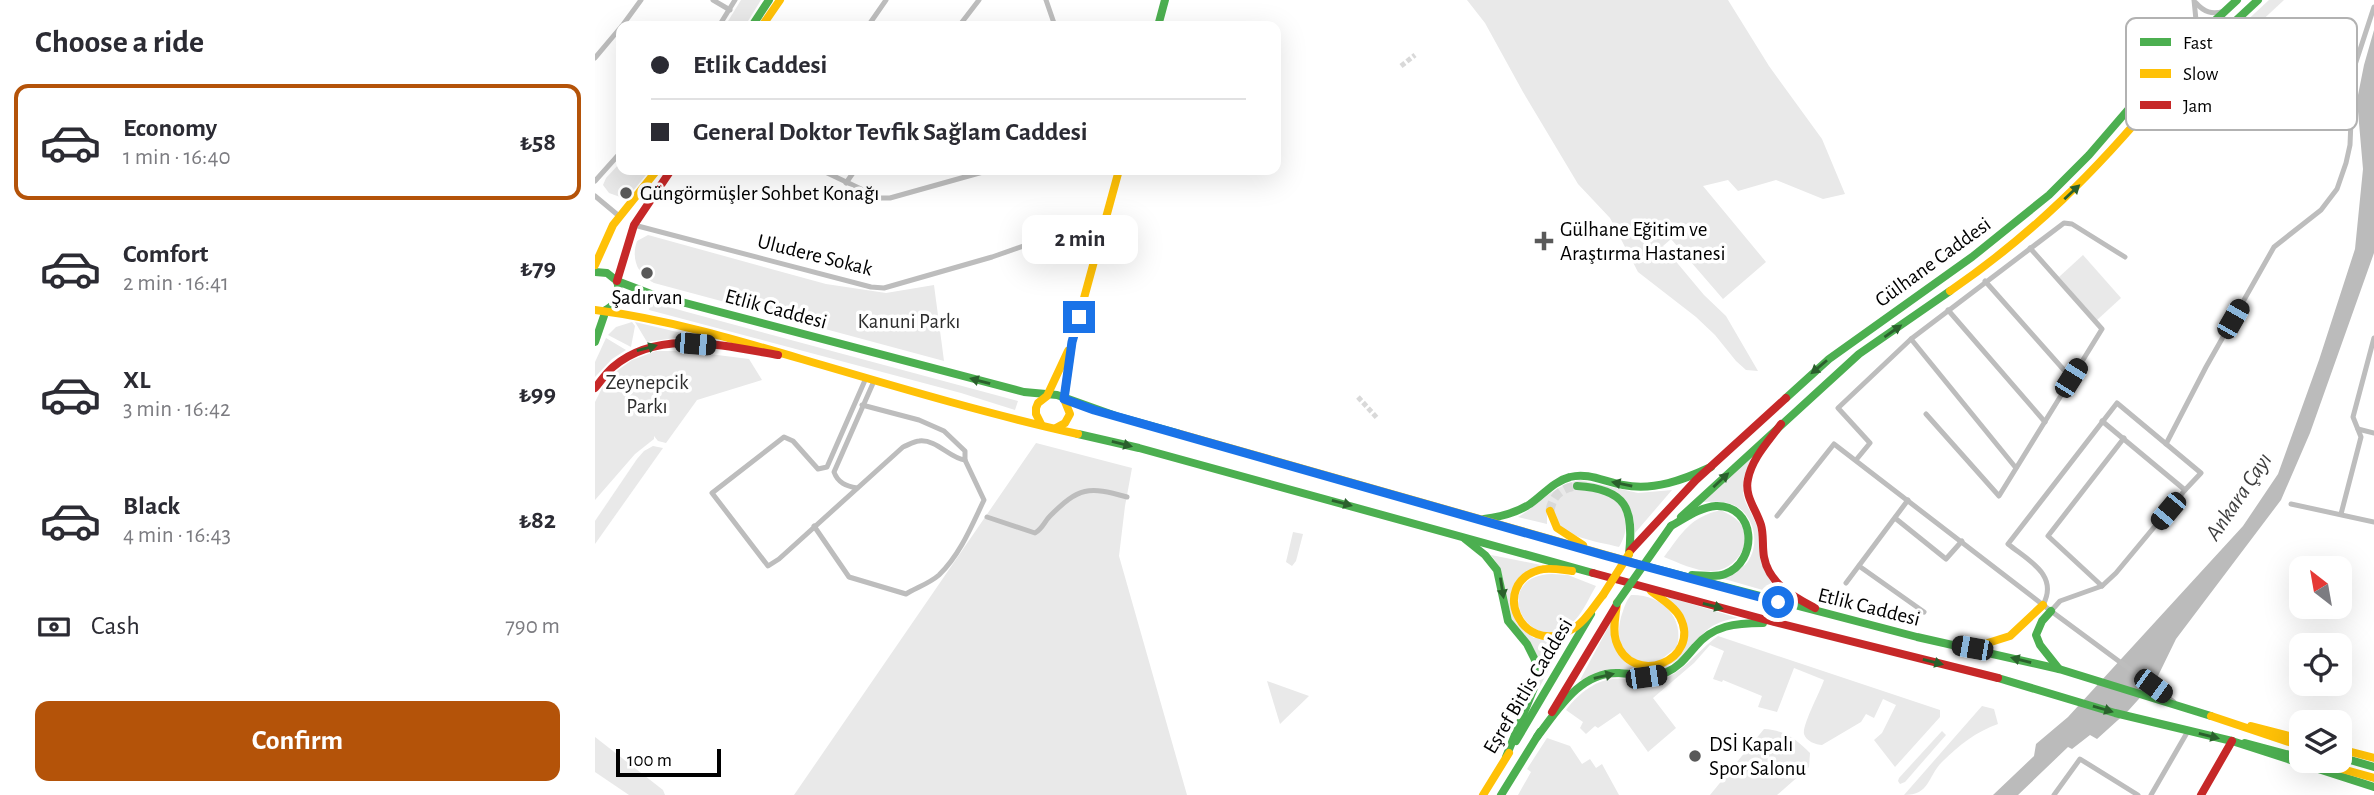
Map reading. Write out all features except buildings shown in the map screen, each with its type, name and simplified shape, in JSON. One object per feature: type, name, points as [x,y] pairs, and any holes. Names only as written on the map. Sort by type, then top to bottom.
[{"type":"main road","points":[[755,21],[769,0]]},
{"type":"main road","points":[[765,21],[779,0]]},
{"type":"main road","points":[[1159,21],[1165,0]]},
{"type":"main road","name":"Gülhane Caddesi","points":[[2218,18],[2237,0]]},
{"type":"main road","name":"Gülhane Caddesi","points":[[2239,18],[2258,0]]},
{"type":"main road","name":"Gülhane Caddesi","points":[[1634,536],[1829,359],[1972,257],[2049,195],[2126,112]]},
{"type":"main road","name":"Gülhane Caddesi","points":[[1671,526],[1859,354],[1955,288],[2021,238],[2076,189],[2130,130]]},
{"type":"main road","points":[[595,265],[619,216],[653,175]]},
{"type":"main road","points":[[595,342],[606,310],[618,300],[620,291],[617,281],[634,225],[668,175]]},
{"type":"main road","points":[[1056,428],[1068,419],[1070,408],[1064,399],[1072,342],[1118,175]]},
{"type":"main road","name":"Etlik Caddesi","points":[[595,272],[607,273],[617,281],[651,294],[1024,392],[1057,395],[1105,413],[1607,556],[1829,615],[2059,669],[2181,707]]},
{"type":"main road","name":"Etlik Caddesi","points":[[595,310],[644,316],[727,337],[1051,429],[1165,455],[1647,588],[1984,674],[2188,731]]},
{"type":"main road","points":[[1041,424],[1036,408],[1047,396],[1072,342]]},
{"type":"main road","points":[[595,388],[605,374],[623,358],[641,349],[661,345],[710,345],[791,357]]},
{"type":"main road","points":[[1781,424],[1758,457],[1749,475],[1747,487],[1763,535],[1764,558],[1777,584],[1790,595],[1829,615]]},
{"type":"main road","points":[[1479,520],[1515,512],[1573,475],[1649,488],[1711,467]]},
{"type":"main road","points":[[1577,486],[1601,490],[1620,500],[1630,514],[1634,536],[1629,554],[1603,595],[1573,628],[1561,634],[1535,635],[1519,621],[1513,599],[1523,579],[1537,571],[1591,572]]},
{"type":"main road","points":[[1671,526],[1714,506],[1727,506],[1736,510],[1748,524],[1751,539],[1745,558],[1738,566],[1725,573],[1676,575]]},
{"type":"main road","points":[[1550,511],[1554,525],[1564,534],[1607,556]]},
{"type":"main road","name":"Eşref Bitlis Caddesi","points":[[1501,795],[1617,603],[1671,526]]},
{"type":"main road","points":[[1461,536],[1485,555],[1497,570],[1508,621],[1535,660],[1534,688],[1506,757]]},
{"type":"main road","points":[[1617,603],[1617,646],[1624,657],[1633,663],[1657,666],[1678,653],[1684,640],[1684,629],[1671,606],[1647,588]]},
{"type":"main road","name":"Eşref Bitlis Caddesi","points":[[1483,795],[1603,595]]},
{"type":"main road","points":[[1972,648],[2010,636],[2043,605]]},
{"type":"main road","points":[[2051,611],[2042,621],[2036,635],[2040,645],[2059,669]]},
{"type":"main road","points":[[1537,737],[1571,695],[1588,681],[1614,673],[1646,677],[1661,675],[1684,660],[1702,639],[1719,628],[1738,623],[1774,622]]},
{"type":"main road","points":[[2181,707],[2289,736]]},
{"type":"main road","points":[[2211,716],[2289,742]]},
{"type":"main road","points":[[2188,731],[2260,745],[2289,754]]},
{"type":"main road","points":[[2232,741],[2374,788]]},
{"type":"main road","points":[[2201,795],[2232,741]]},
{"type":"main road","points":[[2352,752],[2374,758]]},
{"type":"main road","points":[[2352,761],[2374,767]]},
{"type":"main road","points":[[2352,772],[2374,778]]},
{"type":"street","points":[[626,21],[641,0]]},
{"type":"street","points":[[713,0],[730,10]]},
{"type":"street","points":[[722,21],[735,0]]},
{"type":"street","points":[[871,21],[886,0]]},
{"type":"street","points":[[963,21],[979,0]]},
{"type":"street","points":[[1046,0],[1053,21]]},
{"type":"street","points":[[2196,18],[2194,0],[2203,10],[2213,13],[2227,10]]},
{"type":"street","points":[[2357,59],[2374,7]]},
{"type":"street","points":[[595,58],[616,34]]},
{"type":"street","points":[[2166,444],[2274,247],[2321,209],[2337,189],[2350,145],[2351,130]]},
{"type":"street","points":[[595,181],[616,158]]},
{"type":"street","points":[[830,175],[880,198],[890,198],[972,175]]},
{"type":"street","points":[[846,184],[852,175]]},
{"type":"street","points":[[595,196],[619,216]]},
{"type":"street","name":"Uludere Sokak","points":[[634,225],[871,287],[884,288],[992,257],[1106,217]]},
{"type":"street","points":[[1856,460],[1870,443],[1837,408],[1912,339],[1985,281],[2064,223],[2072,224],[2125,257]]},
{"type":"street","points":[[1926,414],[1999,496],[2102,329],[2030,248]]},
{"type":"street","points":[[1985,281],[2071,378]]},
{"type":"street","points":[[1948,310],[2045,422]]},
{"type":"street","points":[[2341,514],[2361,437],[2353,417],[2374,338]]},
{"type":"street","points":[[1912,339],[2016,468]]},
{"type":"street","points":[[857,488],[846,486],[837,479],[834,472],[870,379]]},
{"type":"street","points":[[870,379],[827,467],[818,469],[793,441],[784,436],[712,493],[768,566],[904,447],[921,440],[937,445],[956,459],[965,460]]},
{"type":"street","points":[[2043,605],[2049,594],[2048,582],[2040,569],[2008,544],[2117,403],[2201,473],[2102,586],[2060,601],[2051,611]]},
{"type":"street","points":[[814,526],[849,577],[906,594],[938,576],[968,536],[984,500],[965,460],[965,451],[944,431],[919,420],[862,405]]},
{"type":"street","points":[[2102,421],[2185,490]]},
{"type":"street","points":[[2358,429],[2374,433]]},
{"type":"street","points":[[2102,586],[2048,536],[2124,438]]},
{"type":"street","points":[[1777,516],[1835,444],[2043,605],[2181,707]]},
{"type":"street","points":[[987,517],[1035,533],[1070,499],[1087,490],[1095,489],[1127,497]]},
{"type":"street","points":[[1846,583],[1908,500]]},
{"type":"street","points":[[2291,504],[2374,523]]},
{"type":"street","points":[[1895,518],[1946,558],[1962,541]]},
{"type":"street","points":[[1859,566],[1924,612]]},
{"type":"street","points":[[2151,795],[2188,731]]},
{"type":"street","points":[[2054,795],[2080,759],[2138,795]]},
{"type":"green space","points":[[741,0],[761,0],[748,21],[728,21]]},
{"type":"green space","points":[[1467,0],[1728,0],[1769,66],[1822,139],[1845,194],[1823,199],[1776,180],[1738,191],[1728,180],[1703,186],[1766,262],[1723,299],[1671,239],[1663,246],[1704,295],[1726,316],[1758,371],[1746,370],[1696,317],[1638,272],[1610,218],[1578,184],[1485,23]]},
{"type":"green space","points":[[2269,0],[2284,0],[2265,18],[2250,18]]},
{"type":"green space","points":[[616,167],[616,175],[646,175],[632,192],[623,198],[609,193],[603,185]]},
{"type":"green space","name":"Kanuni Parkı","points":[[648,235],[826,284],[886,293],[934,285],[944,361],[654,283],[643,275],[635,260],[637,241]]},
{"type":"green space","points":[[2083,255],[2121,298],[2097,320],[2059,277]]},
{"type":"green space","points":[[651,302],[1018,401],[1015,410],[961,393],[649,310]]},
{"type":"green space","points":[[632,322],[635,326],[631,347],[608,335],[616,327]]},
{"type":"green space","points":[[635,322],[708,340],[675,338],[647,342]]},
{"type":"green space","points":[[606,338],[626,350],[612,359],[595,377],[595,362]]},
{"type":"green space","name":"Zeynepcik Parkı","points":[[656,351],[686,351],[749,359],[762,380],[697,400],[666,443],[658,441],[654,436],[595,500],[595,402],[604,384],[618,370],[632,360]]},
{"type":"green space","points":[[1036,443],[1132,468],[1119,556],[1187,795],[794,795]]},
{"type":"green space","points":[[653,446],[663,448],[595,544],[595,521],[637,459]]},
{"type":"green space","points":[[1763,446],[1745,474],[1743,491],[1758,530],[1765,570],[1780,595],[1721,578],[1745,565],[1750,558],[1753,531],[1746,514],[1739,508],[1724,502],[1703,502]]},
{"type":"green space","points":[[1580,480],[1638,493],[1672,490],[1635,533],[1630,509],[1619,494],[1601,486],[1576,483],[1577,490],[1602,492],[1612,496],[1619,504],[1626,523],[1619,547],[1570,533],[1555,520],[1552,511],[1547,511],[1547,524],[1518,517],[1555,490]]},
{"type":"green space","points":[[1721,510],[1738,521],[1744,531],[1744,547],[1729,566],[1707,571],[1664,557],[1694,522]]},
{"type":"green space","points":[[1293,532],[1303,534],[1296,561],[1292,566],[1286,562]]},
{"type":"green space","points":[[1491,555],[1541,565],[1524,573],[1510,604],[1516,622],[1534,638],[1567,636],[1538,690],[1540,674],[1537,655],[1515,628],[1507,608],[1501,572]]},
{"type":"green space","points":[[1552,574],[1568,575],[1596,586],[1576,619],[1559,631],[1544,632],[1531,626],[1522,615],[1518,602],[1521,588],[1532,578]]},
{"type":"green space","points":[[1631,595],[1652,598],[1668,609],[1674,617],[1679,636],[1677,647],[1658,662],[1636,663],[1621,643],[1621,617]]},
{"type":"green space","points":[[1668,597],[1738,618],[1716,624],[1702,634],[1685,654],[1667,666],[1630,676],[1580,680],[1611,622],[1618,653],[1658,668],[1687,640],[1667,601]]},
{"type":"green space","points":[[1718,636],[1940,710],[1940,717],[1895,767],[1874,740],[1882,733],[1896,705],[1883,699],[1874,718],[1866,714],[1861,722],[1822,745],[1817,744],[1807,739],[1804,730],[1824,680],[1794,668],[1777,712],[1758,707],[1762,696],[1723,680],[1713,679],[1724,651],[1710,645],[1694,663],[1653,698],[1676,728],[1648,752],[1620,713],[1586,734],[1580,728],[1583,722],[1566,710],[1585,691],[1599,682],[1625,679],[1650,682],[1667,678]]},
{"type":"green space","points":[[1267,681],[1309,696],[1280,724]]},
{"type":"green space","points":[[1982,706],[1994,709],[1998,724],[1975,735],[1955,750],[1919,792],[1904,795]]},
{"type":"green space","points":[[1764,729],[1784,733],[1800,743],[1810,753],[1809,767],[1777,795],[1710,795]]},
{"type":"green space","points":[[1942,731],[1946,735],[1905,782],[1900,784],[1899,778]]},
{"type":"green space","points":[[595,737],[663,790],[665,795],[629,795],[595,772]]},
{"type":"green space","points":[[1547,738],[1570,746],[1582,764],[1590,759],[1596,768],[1602,764],[1619,795],[1518,795],[1531,772],[1527,769]]},
{"type":"shaded area","points":[[2374,30],[2374,253],[2310,433],[2281,500],[2176,639],[2156,680],[2128,711],[2097,739],[2090,735],[2072,749],[2068,747],[2018,795],[1993,795],[2034,756],[2036,744],[2068,717],[2243,526],[2278,474],[2355,249],[2363,169],[2357,100]]},
{"type":"tunnel","points":[[1401,66],[1415,55]]},
{"type":"tunnel","points":[[1358,397],[1378,419]]},
{"type":"tunnel","points":[[1550,511],[1558,494],[1577,486]]},
{"type":"traffic: fast","points":[[755,21],[769,0]]},
{"type":"traffic: fast","points":[[1159,21],[1165,0]]},
{"type":"traffic: fast","points":[[2218,18],[2237,0]]},
{"type":"traffic: fast","points":[[2239,18],[2258,0]]},
{"type":"traffic: fast","points":[[1786,398],[1829,359],[1972,257],[2049,195],[2126,112]]},
{"type":"traffic: fast","points":[[595,272],[607,273],[617,281],[651,294],[1024,392],[1057,395],[1116,416],[1177,433]]},
{"type":"traffic: fast","points":[[606,310],[617,298],[617,281]]},
{"type":"traffic: fast","points":[[1681,517],[1859,354],[1950,291]]},
{"type":"traffic: fast","points":[[595,342],[606,310]]},
{"type":"traffic: fast","points":[[1078,434],[1139,448],[1593,573]]},
{"type":"traffic: fast","points":[[1484,519],[1519,510],[1570,477],[1590,477],[1646,487],[1679,480],[1711,467]]},
{"type":"traffic: fast","points":[[1577,486],[1607,492],[1624,504],[1630,525],[1629,554]]},
{"type":"traffic: fast","points":[[1671,526],[1698,511],[1716,506],[1729,508],[1739,514],[1745,524],[1748,547],[1744,558],[1736,567],[1721,575],[1692,575]]},
{"type":"traffic: fast","points":[[1617,603],[1671,526]]},
{"type":"traffic: fast","points":[[1465,539],[1485,555],[1497,570],[1508,621],[1527,644],[1535,660],[1534,688],[1506,757]]},
{"type":"traffic: fast","points":[[1645,566],[1917,637],[2059,669],[2211,716]]},
{"type":"traffic: fast","points":[[2051,611],[2042,621],[2036,635],[2040,645],[2059,669]]},
{"type":"traffic: fast","points":[[1516,741],[1591,614]]},
{"type":"traffic: fast","points":[[1537,737],[1571,694],[1593,678],[1619,673],[1649,676],[1661,674],[1675,667],[1709,634],[1734,625],[1763,623]]},
{"type":"traffic: fast","points":[[1998,678],[2115,713],[2232,741]]},
{"type":"traffic: fast","points":[[1501,795],[1540,732]]},
{"type":"traffic: fast","points":[[2232,741],[2374,787]]},
{"type":"traffic: fast","points":[[2245,743],[2289,755]]},
{"type":"traffic: fast","points":[[2352,761],[2374,767]]},
{"type":"traffic: slow","points":[[765,21],[780,0]]},
{"type":"traffic: slow","points":[[1950,291],[2036,224],[2129,130]]},
{"type":"traffic: slow","points":[[595,265],[613,225],[653,175]]},
{"type":"traffic: slow","points":[[1056,428],[1065,423],[1070,414],[1064,399],[1072,342],[1118,175]]},
{"type":"traffic: slow","points":[[595,310],[710,333],[950,402],[1078,434]]},
{"type":"traffic: slow","points":[[1041,424],[1036,408],[1047,396],[1068,351]]},
{"type":"traffic: slow","points":[[1177,433],[1645,566]]},
{"type":"traffic: slow","points":[[1550,511],[1557,528],[1583,545]]},
{"type":"traffic: slow","points":[[1603,595],[1629,554]]},
{"type":"traffic: slow","points":[[1572,571],[1543,569],[1524,578],[1516,589],[1514,602],[1517,615],[1525,626],[1537,634],[1552,636],[1569,631],[1584,620],[1603,595]]},
{"type":"traffic: slow","points":[[1617,603],[1615,636],[1624,656],[1636,664],[1649,666],[1662,663],[1674,656],[1682,646],[1684,632],[1677,613],[1651,591]]},
{"type":"traffic: slow","points":[[1975,647],[2010,636],[2043,605]]},
{"type":"traffic: slow","points":[[2211,716],[2289,742]]},
{"type":"traffic: slow","points":[[2251,726],[2289,736]]},
{"type":"traffic: slow","points":[[2352,752],[2374,758]]},
{"type":"traffic: slow","points":[[1483,795],[1509,753]]},
{"type":"traffic: slow","points":[[2352,772],[2374,778]]},
{"type":"traffic: jam","points":[[617,281],[634,225],[668,175]]},
{"type":"traffic: jam","points":[[595,388],[613,367],[650,347],[693,343],[778,355]]},
{"type":"traffic: jam","points":[[1630,551],[1696,480],[1786,398]]},
{"type":"traffic: jam","points":[[1781,424],[1753,464],[1748,479],[1748,491],[1761,525],[1764,557],[1771,575],[1783,588],[1815,608]]},
{"type":"traffic: jam","points":[[1593,573],[1998,678]]},
{"type":"traffic: jam","points":[[1552,712],[1616,606]]},
{"type":"traffic: jam","points":[[2201,795],[2232,741]]},
{"type":"place","name":"Güngörmüşler Sohbet Konağı","points":[[626,193]]},
{"type":"place","name":"Gülhane Eğitim ve Araştırma Hastanesi","points":[[1544,241]]},
{"type":"place","name":"Şadırvan","points":[[647,273]]},
{"type":"place","name":"DSİ Kapalı Spor Salonu","points":[[1695,756]]},
{"type":"route","points":[[1079,317],[1072,342],[1064,399],[1094,410],[1532,535],[1778,602]]},
{"type":"water label","name":"Ankara Çayı","points":[[2239,497]]}]
